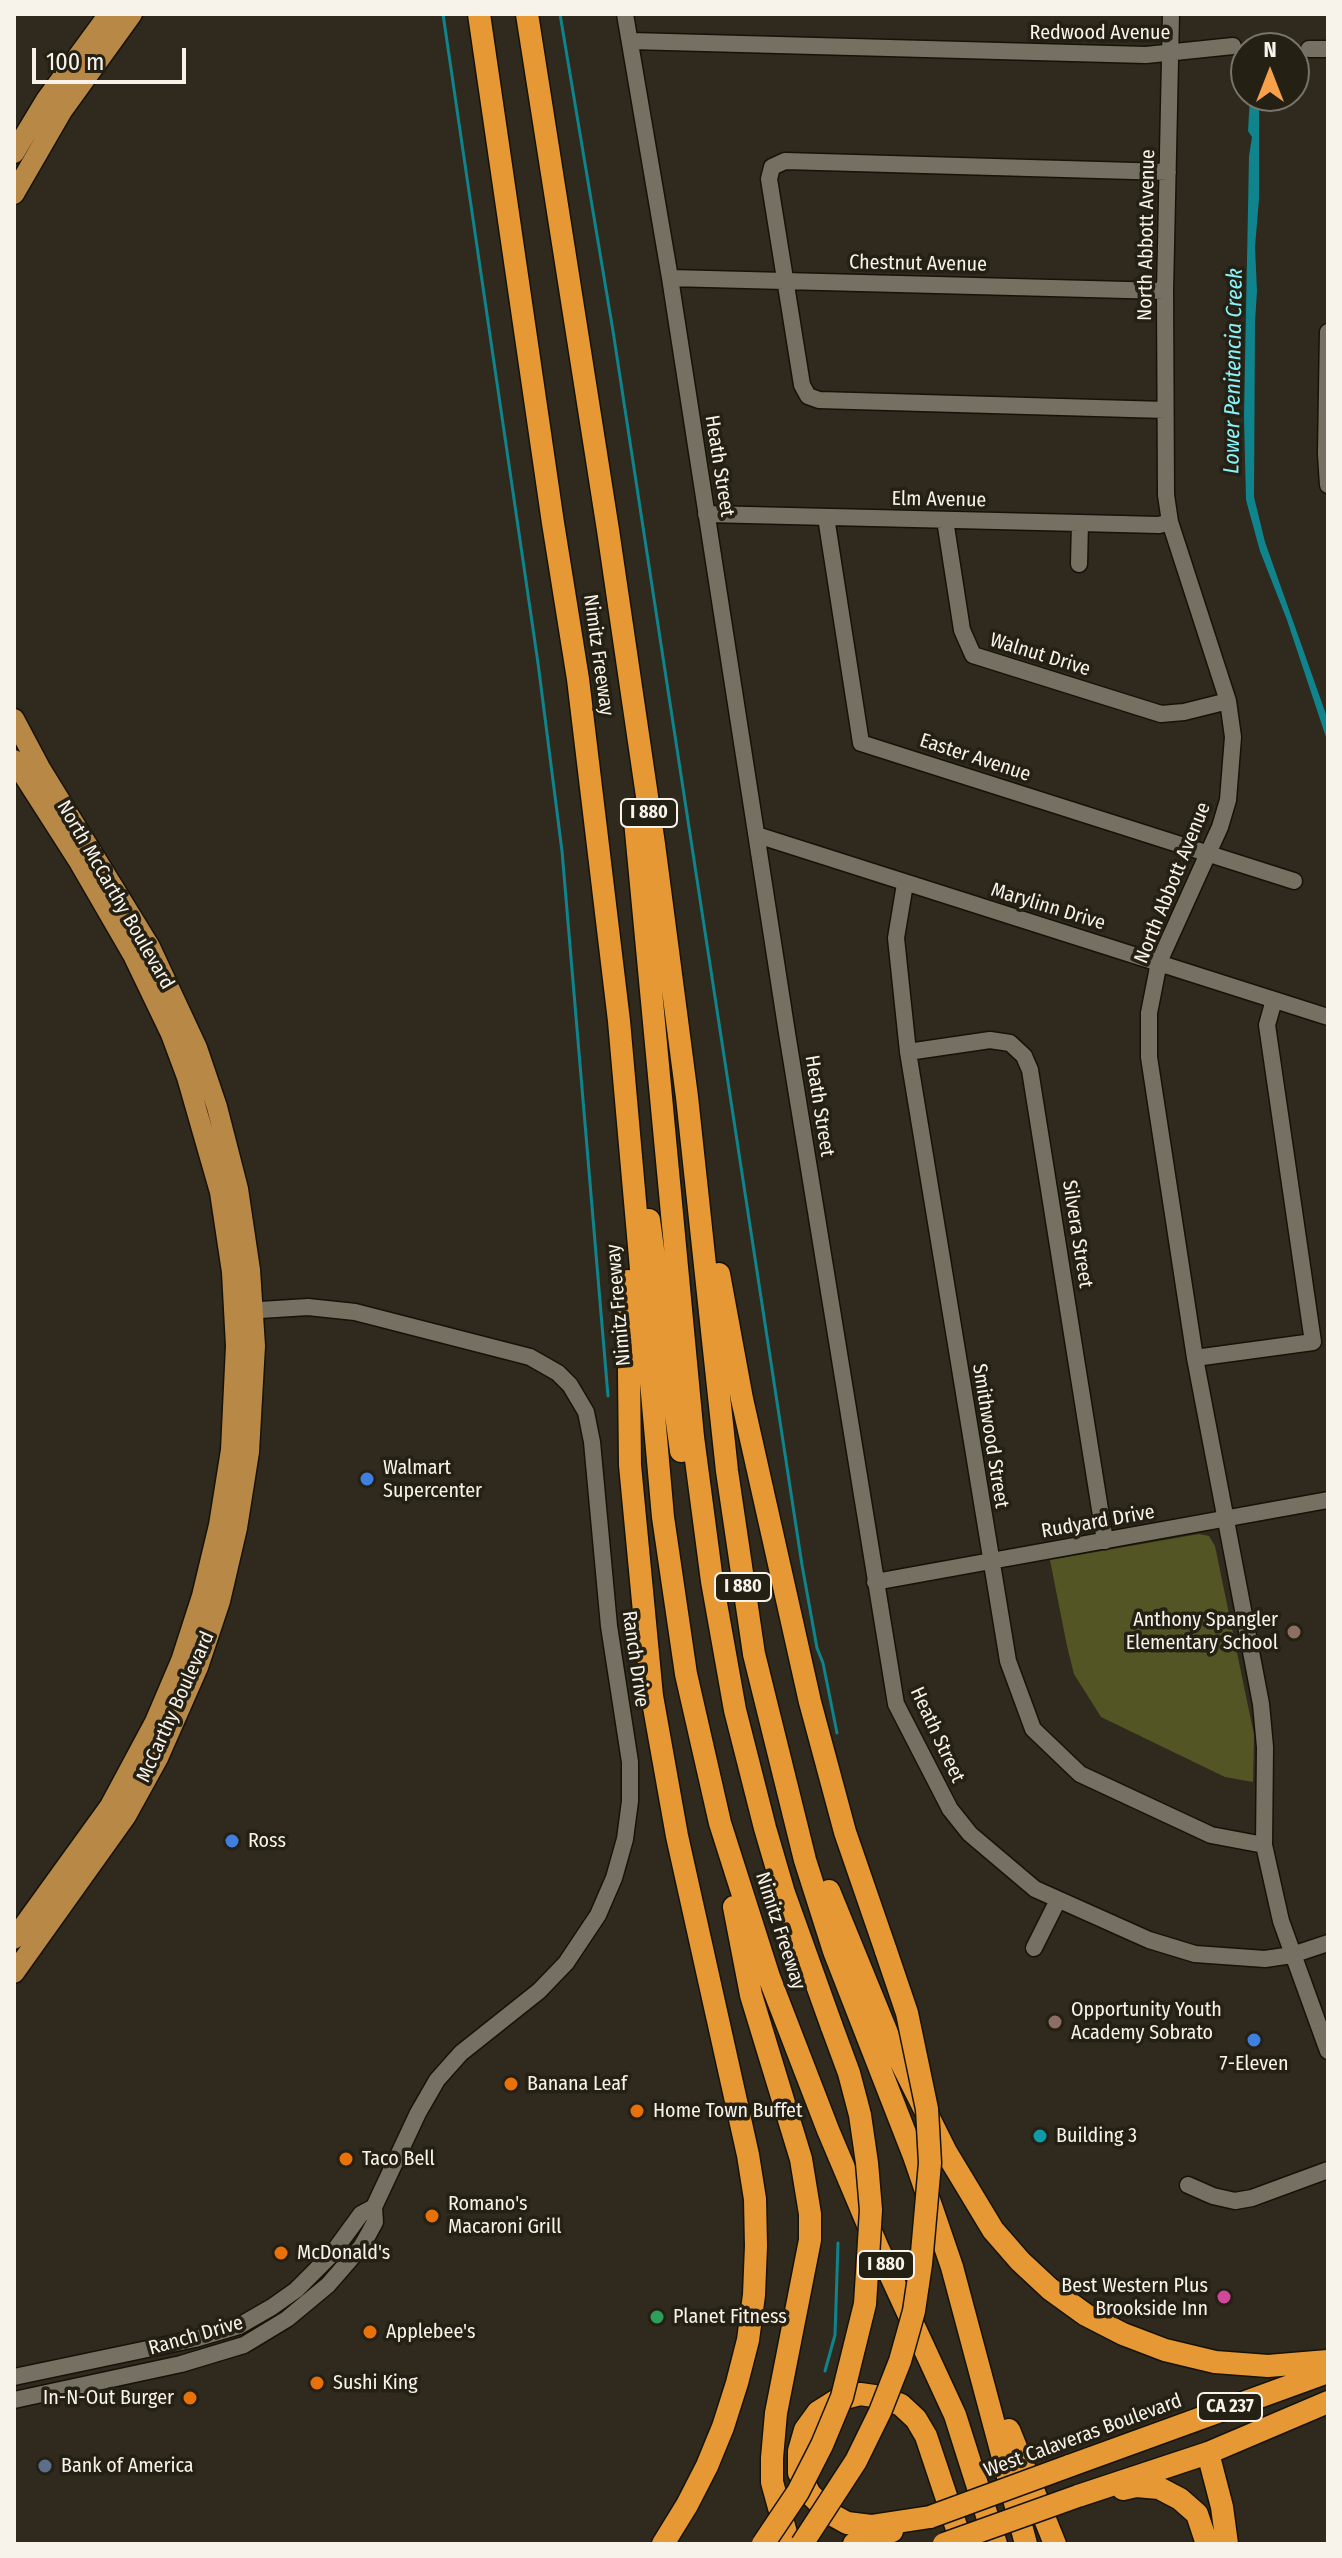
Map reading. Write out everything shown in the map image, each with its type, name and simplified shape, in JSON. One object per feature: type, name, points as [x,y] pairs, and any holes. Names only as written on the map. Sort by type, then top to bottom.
[{"type":"highway","name":"Nimitz Freeway","points":[[479,14],[578,679],[619,1021],[661,1502],[686,1674],[720,1823],[747,1913],[797,2053],[877,2246],[955,2415],[996,2544]]},
{"type":"highway","name":"Nimitz Freeway","points":[[527,14],[608,530],[687,1097],[737,1551],[754,1654],[778,1761],[805,1860],[834,1951],[914,2156],[967,2319],[1026,2544]]},
{"type":"highway","points":[[608,530],[693,1437],[712,1581],[735,1710],[765,1828],[826,2029],[848,2117],[859,2210],[853,2302],[830,2394],[811,2440],[787,2485],[747,2544]]},
{"type":"highway","points":[[578,679],[594,751],[649,1216],[710,1648],[723,1712],[772,1897],[826,2029],[849,2073],[867,2163],[871,2210],[865,2304],[842,2397],[798,2492],[763,2544]]},
{"type":"highway","points":[[687,1097],[742,1399],[810,1702],[845,1832],[907,2013],[927,2109],[930,2163],[921,2264],[900,2361],[856,2461],[802,2544]]},
{"type":"highway","points":[[631,1171],[628,1315],[630,1465],[647,1660],[677,1836],[739,2109],[755,2199],[754,2295],[748,2340],[723,2427],[687,2505],[663,2544]]},
{"type":"highway","points":[[778,1761],[889,2038],[970,2195],[993,2230],[1020,2261],[1050,2289],[1086,2315],[1165,2350],[1215,2362],[1268,2366],[1328,2361]]},
{"type":"highway","points":[[720,1823],[748,1984],[801,2159],[810,2214],[810,2240],[776,2413],[772,2458],[772,2482],[789,2544]]},
{"type":"highway","points":[[967,2319],[1055,2544]]},
{"type":"highway","name":"West Calaveras Boulevard","points":[[854,2544],[1328,2372]]},
{"type":"highway","points":[[930,2517],[871,2526],[847,2523],[829,2513],[810,2494],[799,2473],[799,2451],[805,2430],[818,2412],[837,2400],[860,2394],[881,2397],[901,2405],[916,2419],[926,2436],[962,2544]]},
{"type":"highway","name":"CA 237","points":[[944,2544],[1208,2453],[1328,2402]]},
{"type":"highway","points":[[1133,2444],[1208,2453],[1222,2507],[1227,2544]]},
{"type":"highway","points":[[1078,2496],[1136,2486],[1159,2488],[1180,2499],[1197,2514],[1207,2544]]},
{"type":"main road","points":[[14,153],[46,100],[109,14]]},
{"type":"main road","points":[[14,194],[62,111],[132,14]]},
{"type":"main road","name":"North McCarthy Boulevard","points":[[14,719],[40,768],[150,947],[197,1048],[217,1107],[238,1189],[244,1310]]},
{"type":"main road","name":"North McCarthy Boulevard","points":[[14,760],[78,860],[133,955],[171,1034],[199,1112],[220,1192],[244,1310]]},
{"type":"main road","name":"McCarthy Boulevard","points":[[14,1939],[110,1806],[155,1722],[184,1650],[211,1562],[226,1485],[244,1310]]},
{"type":"main road","name":"McCarthy Boulevard","points":[[14,1973],[126,1816],[158,1758],[198,1667],[229,1566],[244,1488],[254,1379],[244,1310]]},
{"type":"street","name":"Heath Street","points":[[625,14],[670,278],[896,1704],[950,1809],[970,1834],[1035,1889],[1149,1940],[1195,1954],[1265,1959],[1292,1955],[1328,1943]]},
{"type":"street","name":"North Abbott Avenue","points":[[1171,14],[1165,291],[1166,495],[1170,522],[1228,701],[1233,737],[1228,800],[1210,853],[1159,962],[1149,1013],[1149,1057],[1223,1520],[1261,1704],[1265,1747],[1264,1845],[1281,1921],[1328,2051]]},
{"type":"street","name":"Redwood Avenue","points":[[631,41],[1058,54],[1171,54],[1230,46]]},
{"type":"street","points":[[1165,410],[819,400],[808,396],[802,385],[769,179],[772,167],[785,161],[1168,172]]},
{"type":"street","name":"Chestnut Avenue","points":[[670,278],[1165,291]]},
{"type":"street","points":[[1328,332],[1328,485]]},
{"type":"street","name":"Elm Avenue","points":[[706,514],[1159,525],[1170,522]]},
{"type":"street","name":"Easter Avenue","points":[[826,517],[861,743],[1294,881]]},
{"type":"street","name":"Walnut Drive","points":[[945,520],[962,630],[973,655],[1161,714],[1184,712],[1228,701]]},
{"type":"street","points":[[1079,564],[1080,523]]},
{"type":"street","name":"Marylinn Drive","points":[[757,835],[1328,1017]]},
{"type":"street","name":"Smithwood Street","points":[[905,884],[896,938],[908,1052],[1008,1661],[1033,1729],[1080,1774],[1211,1835],[1264,1845]]},
{"type":"street","points":[[1195,1358],[1313,1342],[1267,1025],[1274,1000]]},
{"type":"street","name":"Silvera Street","points":[[908,1052],[990,1040],[1010,1043],[1024,1056],[1030,1070],[1105,1541]]},
{"type":"street","name":"Ranch Drive","points":[[14,2400],[181,2364],[244,2345],[309,2302],[361,2247],[375,2222],[374,2207],[437,2080],[461,2053],[532,1997],[566,1963],[598,1915],[620,1859],[628,1822],[630,1762],[609,1626],[590,1427],[579,1398],[570,1385],[558,1373],[530,1357],[339,1309],[244,1310]]},
{"type":"street","name":"Rudyard Drive","points":[[875,1582],[1328,1500]]},
{"type":"street","points":[[1034,1948],[1058,1900]]},
{"type":"street","points":[[1188,2185],[1235,2201],[1252,2198],[1328,2170]]},
{"type":"street","name":"Ranch Drive","points":[[14,2377],[217,2334],[239,2326],[296,2290],[331,2255],[361,2214],[374,2207]]},
{"type":"shaded area","points":[[1199,1534],[1209,1536],[1215,1546],[1254,1735],[1253,1782],[1225,1777],[1101,1717],[1074,1674],[1067,1646],[1050,1560]]},
{"type":"water","points":[[1249,112],[1259,112],[1254,497],[1265,542],[1328,720],[1328,743],[1287,620],[1260,551],[1246,500],[1244,416],[1249,156],[1252,137],[1248,131]]},
{"type":"waterway","points":[[443,14],[538,663],[562,851],[608,1396]]},
{"type":"waterway","points":[[560,14],[613,331],[802,1565],[837,1733]]},
{"type":"waterway","points":[[825,2371],[835,2335],[838,2243]]},
{"type":"place","name":"Walmart Supercenter","points":[[367,1479]]},
{"type":"place","name":"Anthony Spangler Elementary School","points":[[1294,1632]]},
{"type":"place","name":"Ross","points":[[232,1841]]},
{"type":"place","name":"Opportunity Youth Academy Sobrato","points":[[1055,2022]]},
{"type":"place","name":"7-Eleven","points":[[1254,2040]]},
{"type":"place","name":"Banana Leaf","points":[[511,2084]]},
{"type":"place","name":"Home Town Buffet","points":[[637,2111]]},
{"type":"place","name":"Building 3","points":[[1040,2136]]},
{"type":"place","name":"Taco Bell","points":[[346,2159]]},
{"type":"place","name":"Romano's Macaroni Grill","points":[[432,2216]]},
{"type":"place","name":"McDonald's","points":[[281,2253]]},
{"type":"place","name":"Best Western Plus Brookside Inn","points":[[1224,2297]]},
{"type":"place","name":"Planet Fitness","points":[[657,2317]]},
{"type":"place","name":"Applebee's","points":[[370,2332]]},
{"type":"place","name":"Sushi King","points":[[317,2383]]},
{"type":"place","name":"In-N-Out Burger","points":[[190,2398]]},
{"type":"place","name":"Bank of America","points":[[45,2466]]},
{"type":"water label","name":"Lower Penitencia Creek","points":[[1234,371]]}]
